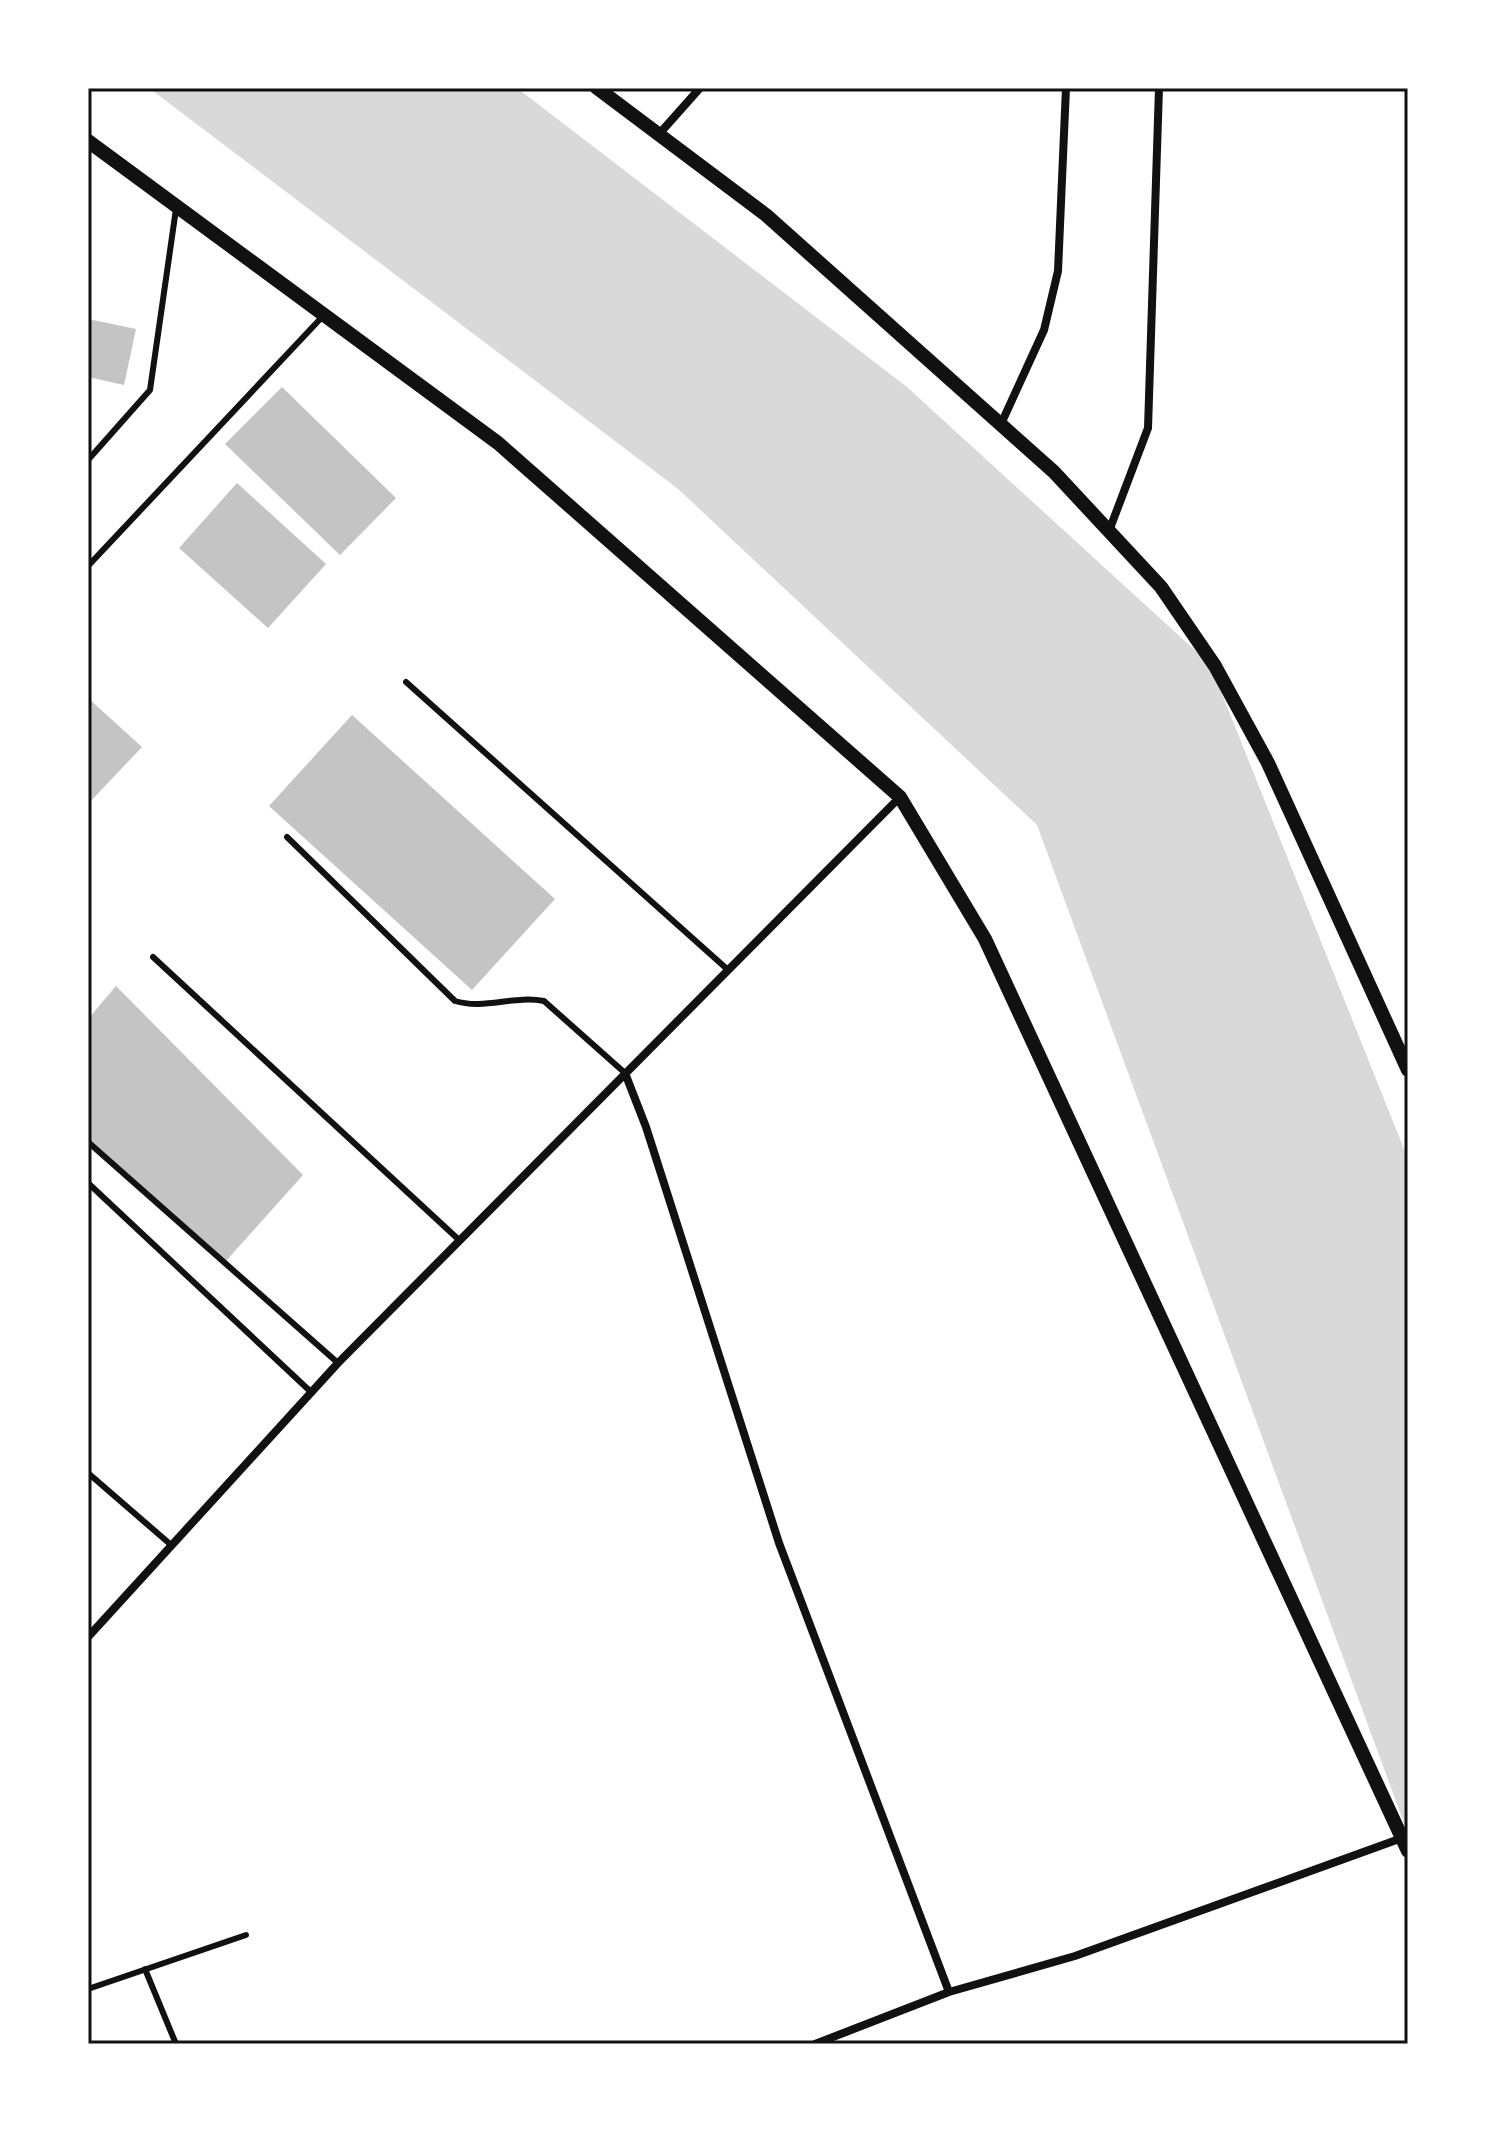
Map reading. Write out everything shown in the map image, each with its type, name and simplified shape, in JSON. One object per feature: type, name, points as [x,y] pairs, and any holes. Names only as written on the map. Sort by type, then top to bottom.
[{"type":"street","points":[[597,88],[766,215],[1054,472],[1161,587],[1215,666],[1268,763],[1408,1070]]},
{"type":"street","points":[[660,133],[700,88]]},
{"type":"street","points":[[1001,424],[1044,330],[1058,271],[1066,88]]},
{"type":"street","points":[[1109,531],[1148,428],[1153,375],[1159,88]]},
{"type":"street","points":[[88,141],[498,443],[900,797],[985,939],[1405,1844],[1075,1956],[949,1992],[815,2044]]},
{"type":"street","points":[[88,1637],[338,1363],[900,797]]},
{"type":"street","points":[[625,1073],[646,1127],[779,1543],[949,1992]]},
{"type":"lane","points":[[88,460],[150,390],[177,205]]},
{"type":"lane","points":[[88,566],[325,313]]},
{"type":"lane","points":[[406,682],[727,969]]},
{"type":"lane","points":[[287,837],[455,1001],[469,1006],[530,998],[544,1001],[625,1073]]},
{"type":"lane","points":[[153,957],[458,1239]]},
{"type":"lane","points":[[88,1142],[338,1363]]},
{"type":"lane","points":[[88,1183],[311,1392]]},
{"type":"lane","points":[[88,1473],[170,1544]]},
{"type":"lane","points":[[88,1989],[246,1935]]},
{"type":"lane","points":[[145,1969],[176,2044]]},
{"type":"shaded area","points":[[149,88],[517,88],[907,387],[1210,664],[1408,1159],[1408,1834],[1037,825],[677,488]]},
{"type":"building","points":[[88,319],[136,329],[124,385],[88,377]]},
{"type":"building","points":[[282,387],[396,498],[340,555],[225,444]]},
{"type":"building","points":[[237,483],[326,564],[268,628],[179,548]]},
{"type":"building","points":[[88,698],[142,747],[88,804]]},
{"type":"building","points":[[352,715],[555,899],[472,990],[269,806]]},
{"type":"building","points":[[116,986],[303,1175],[225,1262],[88,1141],[88,1019]]}]
